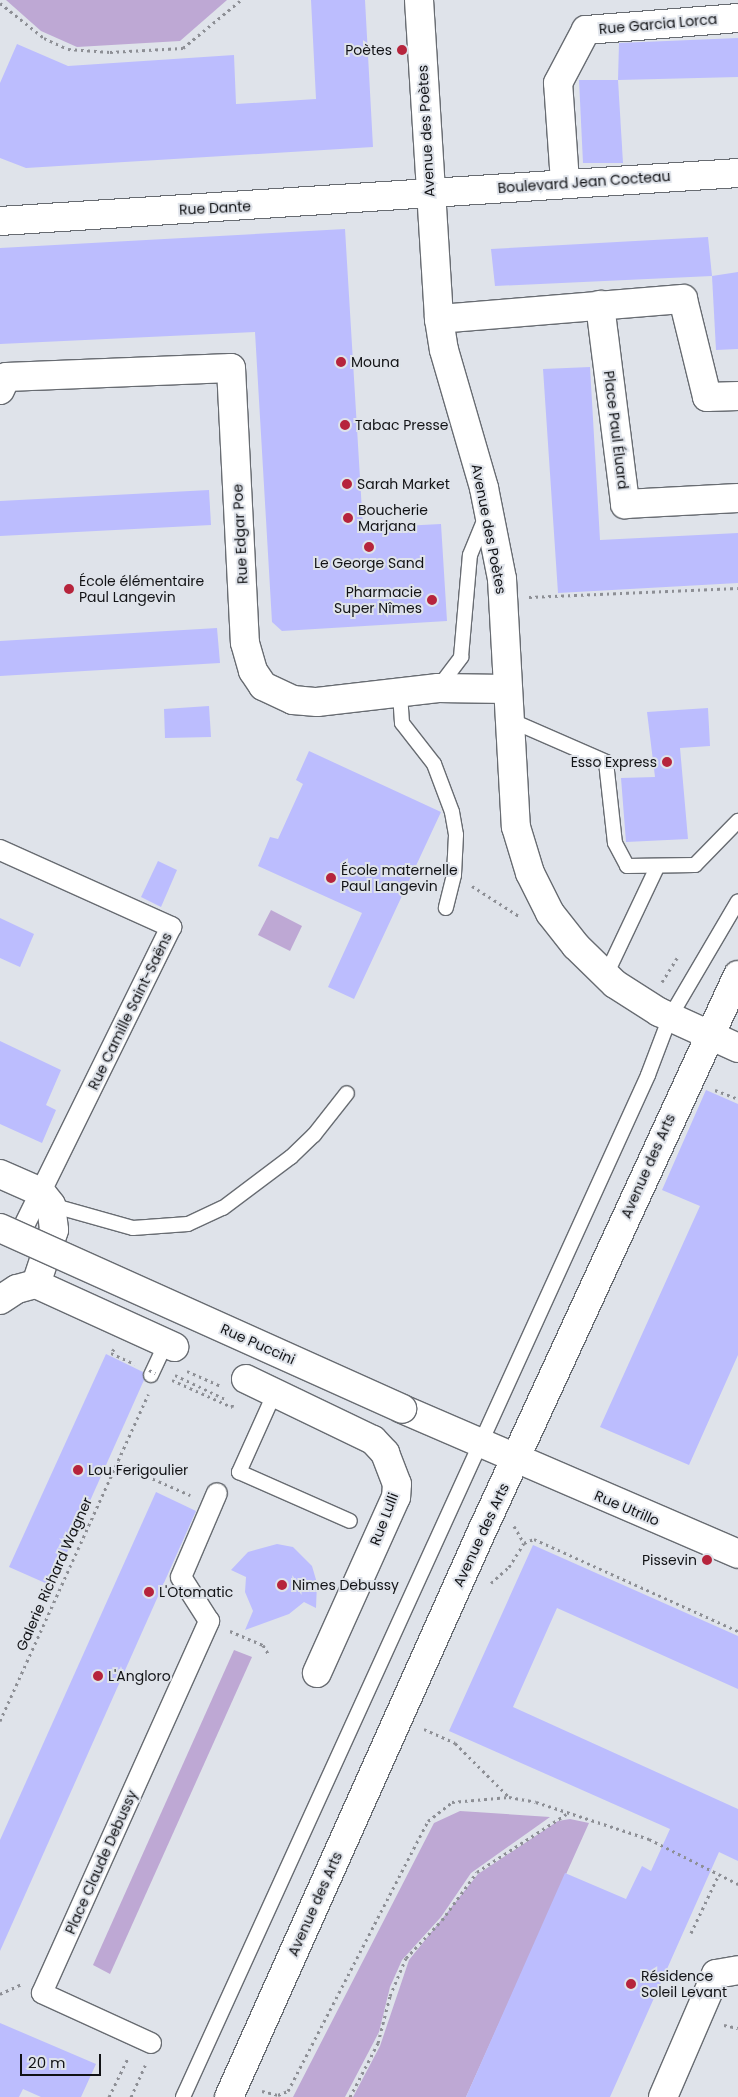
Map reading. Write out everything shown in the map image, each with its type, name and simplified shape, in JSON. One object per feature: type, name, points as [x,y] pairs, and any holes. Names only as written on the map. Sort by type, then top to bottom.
[{"type":"street","name":"Avenue des Poètes","points":[[419,0],[429,194],[439,319],[488,511],[503,598],[516,827],[530,873],[550,913],[606,975],[670,1017],[738,1048]]},
{"type":"street","name":"Rue Garcia Lorca","points":[[565,182],[558,82],[586,30],[738,18]]},
{"type":"street","name":"Boulevard Jean Cocteau","points":[[429,194],[565,182],[738,173]]},
{"type":"street","name":"Rue Dante","points":[[0,221],[429,194]]},
{"type":"street","points":[[439,319],[683,299],[707,397],[738,396]]},
{"type":"street","name":"Place Paul Éluard","points":[[600,305],[625,504],[738,498]]},
{"type":"street","name":"Rue Edgar Poe","points":[[0,390],[6,377],[231,368],[245,643],[253,671],[263,686],[293,700],[316,702],[400,694],[438,688],[508,689]]},
{"type":"street","name":"Rue Camille Saint-Saëns","points":[[0,850],[171,927],[46,1198],[10,1232]]},
{"type":"street","name":"Avenue des Arts","points":[[229,2097],[400,1714],[738,975]]},
{"type":"street","points":[[0,1174],[46,1198],[54,1230],[36,1284]]},
{"type":"street","name":"Rue Puccini","points":[[10,1232],[516,1460]]},
{"type":"street","points":[[0,1300],[17,1289],[36,1284],[170,1345]]},
{"type":"street","name":"Rue Lulli","points":[[235,1383],[275,1392],[374,1440],[385,1453],[397,1484],[396,1497],[316,1673]]},
{"type":"street","name":"Rue Utrillo","points":[[516,1460],[738,1554]]},
{"type":"street","points":[[209,1622],[180,1577],[214,1499]]},
{"type":"street","name":"Place Claude Debussy","points":[[151,2043],[42,1993],[209,1622]]},
{"type":"street","points":[[662,2097],[716,1974],[738,1970]]},
{"type":"lane","points":[[438,688],[462,657],[470,555],[488,511]]},
{"type":"lane","points":[[400,694],[402,723],[434,764],[452,812],[456,835],[454,875],[446,908]]},
{"type":"lane","points":[[510,720],[606,762],[615,843],[627,866],[656,869],[695,865],[738,821]]},
{"type":"lane","points":[[606,975],[656,869]]},
{"type":"lane","points":[[183,2097],[478,1443],[648,1075],[670,1017],[738,901]]},
{"type":"lane","points":[[46,1198],[133,1228],[188,1224],[223,1208],[284,1162],[314,1135],[347,1093]]},
{"type":"lane","points":[[155,1376],[170,1345]]},
{"type":"lane","points":[[275,1392],[239,1472],[350,1521]]},
{"type":"path","points":[[1,5],[44,38],[68,49],[110,52],[183,48],[241,0]]},
{"type":"path","points":[[503,598],[738,588]]},
{"type":"path","points":[[657,990],[678,955]]},
{"type":"path","points":[[711,1089],[738,1099]]},
{"type":"path","points":[[113,1348],[111,1353],[155,1376],[232,1407],[234,1403],[174,1376],[178,1367],[235,1383]]},
{"type":"path","name":"Galerie Richard Wagner","points":[[0,1721],[155,1376]]},
{"type":"path","points":[[117,1463],[214,1499]]},
{"type":"path","points":[[490,1584],[509,1566],[524,1542],[534,1539],[738,1631]]},
{"type":"path","points":[[209,1622],[263,1645],[269,1654]]},
{"type":"path","points":[[400,1714],[455,1743],[509,1797]]},
{"type":"path","points":[[257,2089],[278,2095],[288,2091],[428,1821],[452,1802],[509,1797],[569,1812],[649,1839],[738,1884]]},
{"type":"path","points":[[350,2097],[378,2043],[390,1996],[406,1958],[442,1920],[477,1872],[569,1812]]},
{"type":"path","points":[[691,1933],[719,1874]]},
{"type":"path","points":[[109,2097],[126,2059],[151,2043]]},
{"type":"path","points":[[131,2097],[151,2043]]},
{"type":"shaded area","points":[[6,0],[227,0],[180,41],[77,47],[41,31]]},
{"type":"shaded area","points":[[271,910],[302,926],[290,951],[258,935]]},
{"type":"shaded area","points":[[234,1650],[252,1657],[110,1974],[93,1965]]},
{"type":"shaded area","points":[[460,1811],[550,1817],[471,1873],[441,1917],[402,1960],[390,1987],[379,2032],[345,2097],[293,2097],[434,1823]]},
{"type":"shaded area","points":[[570,1819],[589,1823],[466,2097],[353,2097],[380,2046],[409,1960],[478,1874],[558,1821]]},
{"type":"building","points":[[311,0],[365,0],[373,147],[26,168],[0,158],[0,83],[17,44],[68,66],[234,55],[236,104],[316,99]]},
{"type":"building","points":[[738,38],[738,77],[618,80],[619,43]]},
{"type":"building","points":[[579,80],[618,80],[623,163],[583,163]]},
{"type":"building","points":[[345,229],[363,528],[441,524],[447,621],[282,631],[272,622],[255,332],[0,344],[0,248]]},
{"type":"building","points":[[708,237],[712,276],[495,286],[491,249]]},
{"type":"building","points":[[738,272],[738,349],[716,350],[712,276]]},
{"type":"building","points":[[590,367],[600,540],[738,533],[738,583],[558,593],[543,369]]},
{"type":"building","points":[[209,490],[211,525],[0,536],[0,501]]},
{"type":"building","points":[[217,628],[220,663],[0,676],[0,641]]},
{"type":"building","points":[[209,706],[211,737],[165,738],[164,709]]},
{"type":"building","name":"Esso Express","points":[[708,708],[710,746],[680,748],[688,839],[626,842],[621,778],[655,777],[647,712]]},
{"type":"building","name":"École maternelle Paul Langevin","points":[[309,751],[441,812],[354,999],[328,987],[362,913],[258,866],[270,837],[278,839],[303,784],[296,780]]},
{"type":"building","points":[[158,861],[177,870],[161,907],[141,897]]},
{"type":"building","points":[[0,918],[34,934],[20,967],[0,958]]},
{"type":"building","points":[[0,1041],[61,1070],[46,1105],[56,1110],[42,1143],[0,1124]]},
{"type":"building","points":[[706,1090],[738,1104],[738,1355],[689,1465],[600,1427],[700,1206],[662,1190]]},
{"type":"building","name":"Lou Ferigoulier","points":[[106,1354],[143,1372],[144,1380],[52,1586],[9,1567]]},
{"type":"building","name":"L'Angloro","points":[[156,1492],[196,1511],[0,1951],[0,1840]]},
{"type":"building","name":"Nimes Debussy","points":[[277,1544],[293,1547],[312,1566],[317,1583],[316,1608],[304,1602],[289,1614],[245,1630],[253,1611],[245,1592],[246,1577],[231,1570],[248,1552]]},
{"type":"building","points":[[533,1545],[738,1636],[738,1689],[557,1608],[513,1707],[738,1809],[738,1861],[719,1852],[610,2097],[466,2097],[565,1873],[626,1899],[642,1866],[651,1871],[670,1829],[449,1731]]},
{"type":"building","points":[[0,2023],[96,2064],[81,2097],[41,2097],[23,2089],[19,2097],[0,2097]]},
{"type":"place","name":"Poètes","points":[[402,50]]},
{"type":"place","name":"Mouna","points":[[341,362]]},
{"type":"place","name":"Tabac Presse","points":[[345,425]]},
{"type":"place","name":"Sarah Market","points":[[347,484]]},
{"type":"place","name":"Boucherie Marjana","points":[[348,518]]},
{"type":"place","name":"Le George Sand","points":[[369,547]]},
{"type":"place","name":"École élémentaire Paul Langevin","points":[[69,589]]},
{"type":"place","name":"Pharmacie Super Nîmes","points":[[432,600]]},
{"type":"place","name":"Esso Express","points":[[667,762]]},
{"type":"place","name":"École maternelle Paul Langevin","points":[[331,878]]},
{"type":"place","name":"Lou Ferigoulier","points":[[78,1470]]},
{"type":"place","name":"Pissevin","points":[[707,1560]]},
{"type":"place","name":"Nimes Debussy","points":[[282,1585]]},
{"type":"place","name":"L'Otomatic","points":[[149,1592]]},
{"type":"place","name":"L'Angloro","points":[[98,1676]]},
{"type":"place","name":"Résidence Soleil Levant","points":[[631,1984]]}]
